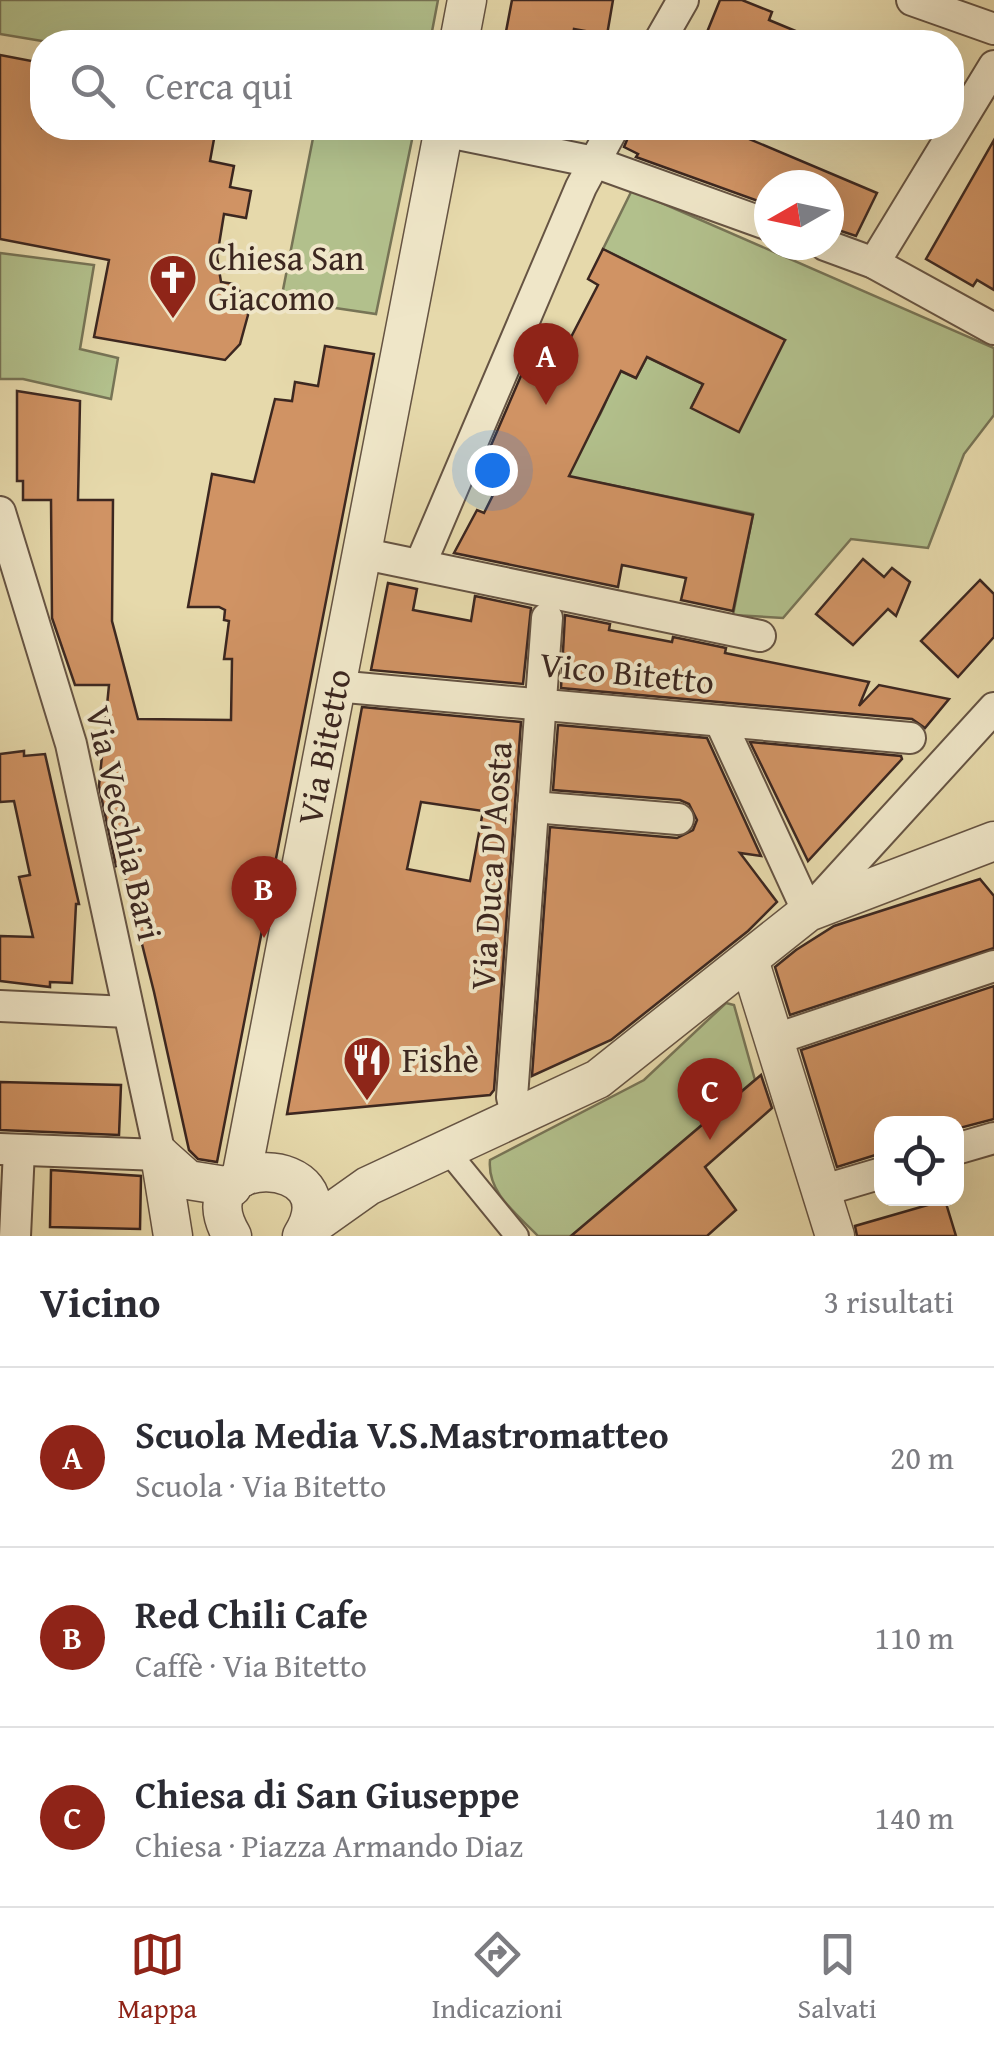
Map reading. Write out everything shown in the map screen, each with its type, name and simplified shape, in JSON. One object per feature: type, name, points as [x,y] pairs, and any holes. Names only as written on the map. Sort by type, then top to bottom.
[{"type":"street","points":[[462,30],[467,0]]},
{"type":"street","points":[[666,30],[682,0]]},
{"type":"street","points":[[912,0],[994,29]]},
{"type":"street","points":[[964,115],[994,66]]},
{"type":"street","name":"Via Bitetto","points":[[233,1201],[253,1118],[442,140]]},
{"type":"street","points":[[494,140],[594,162],[754,220]]},
{"type":"street","points":[[420,565],[606,140]]},
{"type":"street","points":[[874,262],[949,140]]},
{"type":"street","points":[[844,252],[874,262],[994,329]]},
{"type":"street","name":"Via Vecchia Bari","points":[[0,512],[71,744],[160,1155]]},
{"type":"street","points":[[360,554],[760,636]]},
{"type":"street","name":"Via Duca D'Aosta","points":[[517,1118],[512,1098],[547,618]]},
{"type":"street","name":"Vico Bitetto","points":[[335,686],[910,738]]},
{"type":"street","points":[[304,1233],[368,1186],[598,1079],[750,962],[808,912],[994,708]]},
{"type":"street","points":[[720,721],[808,912]]},
{"type":"street","points":[[532,807],[678,819]]},
{"type":"street","points":[[808,912],[994,841]]},
{"type":"street","points":[[750,962],[835,1236]]},
{"type":"street","points":[[776,1039],[994,966]]},
{"type":"street","points":[[0,1006],[128,1012]]},
{"type":"street","points":[[253,1118],[309,1205],[304,1233]]},
{"type":"street","points":[[964,1147],[994,1138]]},
{"type":"street","points":[[15,1236],[10,1149],[160,1155],[188,1180],[233,1201]]},
{"type":"street","points":[[446,1149],[517,1236]]},
{"type":"street","points":[[160,1155],[173,1236]]},
{"type":"street","points":[[190,1236],[233,1201],[260,1170],[294,1179],[368,1186]]},
{"type":"street","points":[[821,1191],[874,1175]]},
{"type":"green space","points":[[0,0],[438,0],[432,30],[30,30],[30,39],[0,34]]},
{"type":"green space","points":[[313,140],[412,140],[376,314],[281,300]]},
{"type":"green space","points":[[632,190],[754,243],[754,260],[792,260],[994,348],[994,415],[964,454],[928,548],[851,539],[783,618],[733,615],[753,514],[596,482],[548,478],[600,415],[614,368],[636,378],[647,357],[703,384],[691,408],[785,340],[603,249]]},
{"type":"green space","points":[[0,253],[94,265],[80,349],[118,358],[111,399],[23,379],[0,379]]},
{"type":"green space","points":[[726,1003],[734,1005],[755,1080],[571,1236],[538,1236],[498,1193],[490,1160],[644,1080]]},
{"type":"building","points":[[512,0],[613,0],[608,30],[506,30]]},
{"type":"building","points":[[720,0],[742,0],[772,12],[769,20],[793,30],[708,30]]},
{"type":"building","points":[[0,55],[30,61],[30,140],[214,140],[210,161],[234,166],[230,187],[251,191],[246,218],[224,214],[217,257],[221,282],[234,284],[245,297],[248,315],[240,344],[225,360],[94,337],[109,260],[0,239]]},
{"type":"building","points":[[627,140],[752,140],[823,170],[754,170],[754,200],[636,157],[638,154],[624,147]]},
{"type":"building","points":[[994,140],[994,290],[977,280],[973,286],[926,259]]},
{"type":"building","points":[[844,179],[877,193],[856,236],[844,232]]},
{"type":"building","points":[[603,249],[785,340],[739,432],[691,408],[703,384],[647,357],[636,378],[621,371],[569,476],[753,515],[733,611],[681,600],[686,578],[622,565],[618,587],[454,553],[477,510],[484,513],[510,461],[489,450],[533,348],[550,357],[559,339],[568,343],[598,285],[588,279]]},
{"type":"building","points":[[325,346],[374,354],[217,1162],[198,1159],[189,1150],[154,992],[122,864],[116,866],[99,786],[109,685],[75,685],[52,618],[51,500],[23,500],[23,481],[17,481],[17,391],[80,401],[78,500],[113,500],[112,621],[138,719],[231,720],[232,659],[224,659],[229,621],[224,620],[225,610],[188,607],[212,474],[254,482],[275,399],[292,401],[295,382],[318,386]]},
{"type":"building","points":[[863,559],[884,577],[892,568],[910,582],[896,616],[888,609],[853,645],[816,614]]},
{"type":"building","points":[[980,580],[994,594],[994,637],[958,677],[921,641]]},
{"type":"building","points":[[388,583],[417,589],[413,610],[471,621],[475,596],[531,608],[523,684],[371,670]]},
{"type":"building","points":[[565,615],[610,624],[609,630],[672,642],[673,637],[726,648],[725,653],[869,682],[859,706],[879,685],[949,699],[925,728],[912,719],[561,688]]},
{"type":"building","points":[[362,707],[521,722],[494,1090],[490,1095],[287,1114]],"holes":[[[421,802],[483,811],[470,881],[407,869]]]},
{"type":"building","points":[[558,725],[707,738],[761,856],[740,853],[777,902],[748,931],[611,1040],[532,1076],[550,827],[677,838],[693,830],[697,820],[689,804],[680,800],[553,790]]},
{"type":"building","points":[[750,742],[901,756],[902,759],[808,861]]},
{"type":"building","points":[[24,751],[24,756],[45,754],[79,904],[72,983],[50,982],[50,987],[0,981],[0,936],[33,937],[19,877],[30,875],[14,801],[0,802],[0,754]]},
{"type":"building","points":[[980,879],[994,896],[994,948],[790,1015],[775,967],[796,950],[834,926]]},
{"type":"building","points":[[994,986],[994,1119],[964,1127],[964,1116],[874,1116],[874,1155],[837,1167],[801,1050]]},
{"type":"building","points":[[761,1075],[772,1108],[705,1167],[736,1210],[707,1236],[571,1236]]},
{"type":"building","points":[[0,1082],[121,1085],[119,1135],[0,1130]]},
{"type":"building","points":[[51,1170],[141,1176],[140,1229],[50,1227]]},
{"type":"building","points":[[924,1206],[947,1206],[956,1236],[857,1236],[855,1226]]},
{"type":"place","name":"Chiesa San Giacomo","points":[[173,320]]},
{"type":"place","name":"Scuola Media V.S.Mastromatteo","points":[[546,405]]},
{"type":"place","name":"Red Chili Cafe","points":[[264,938]]},
{"type":"place","name":"Fishè","points":[[367,1102]]},
{"type":"place","name":"Chiesa di San Giuseppe","points":[[710,1140]]}]
